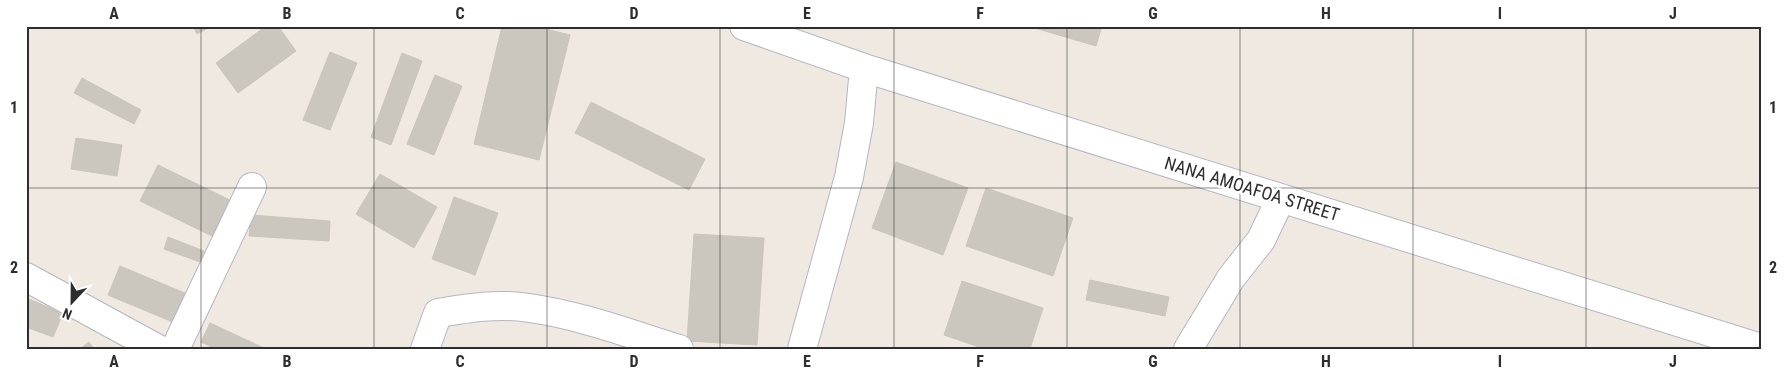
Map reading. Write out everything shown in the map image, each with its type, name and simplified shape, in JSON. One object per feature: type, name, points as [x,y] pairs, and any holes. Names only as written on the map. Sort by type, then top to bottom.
[{"type":"street","name":"NANA AMOAFOA STREET","points":[[744,26],[864,68],[1281,198],[1700,340],[1761,348]]},
{"type":"street","points":[[802,349],[849,177],[859,122],[864,68]]},
{"type":"street","points":[[175,349],[252,186]]},
{"type":"street","points":[[1188,349],[1231,278],[1261,240],[1281,198]]},
{"type":"street","points":[[26,277],[158,349]]},
{"type":"street","points":[[425,349],[438,313],[480,306],[528,307],[579,318],[679,349]]},
{"type":"building","points":[[193,26],[212,26],[197,34]]},
{"type":"building","points":[[266,26],[278,26],[296,51],[238,93],[216,63]]},
{"type":"building","points":[[502,26],[534,26],[570,35],[539,160],[474,144]]},
{"type":"building","points":[[1028,26],[1102,26],[1096,46]]},
{"type":"building","points":[[330,52],[357,63],[330,130],[303,120]]},
{"type":"building","points":[[402,53],[422,61],[391,145],[371,137]]},
{"type":"building","points":[[435,75],[462,86],[434,155],[407,144]]},
{"type":"building","points":[[82,78],[141,110],[134,124],[74,93]]},
{"type":"building","points":[[591,102],[705,159],[689,190],[575,133]]},
{"type":"building","points":[[76,138],[122,145],[117,176],[71,169]]},
{"type":"building","points":[[896,162],[968,188],[943,255],[872,228]]},
{"type":"building","points":[[158,165],[234,202],[216,238],[140,201]]},
{"type":"building","points":[[380,174],[437,207],[414,248],[356,214]]},
{"type":"building","points":[[986,188],[1073,218],[1053,276],[966,246]]},
{"type":"building","points":[[454,197],[498,213],[475,275],[432,259]]},
{"type":"building","points":[[251,215],[330,221],[329,241],[249,236]]},
{"type":"building","points":[[694,234],[764,238],[757,345],[687,341]]},
{"type":"building","points":[[168,237],[204,251],[200,262],[164,249]]},
{"type":"building","points":[[120,266],[187,294],[175,323],[108,295]]},
{"type":"building","points":[[1090,280],[1169,297],[1165,316],[1086,300]]},
{"type":"building","points":[[962,281],[1043,308],[1030,349],[985,349],[944,335]]},
{"type":"building","points":[[26,298],[63,313],[53,337],[26,327]]},
{"type":"building","points":[[210,323],[266,349],[216,349],[201,342]]},
{"type":"building","points":[[89,342],[94,349],[80,349]]}]
